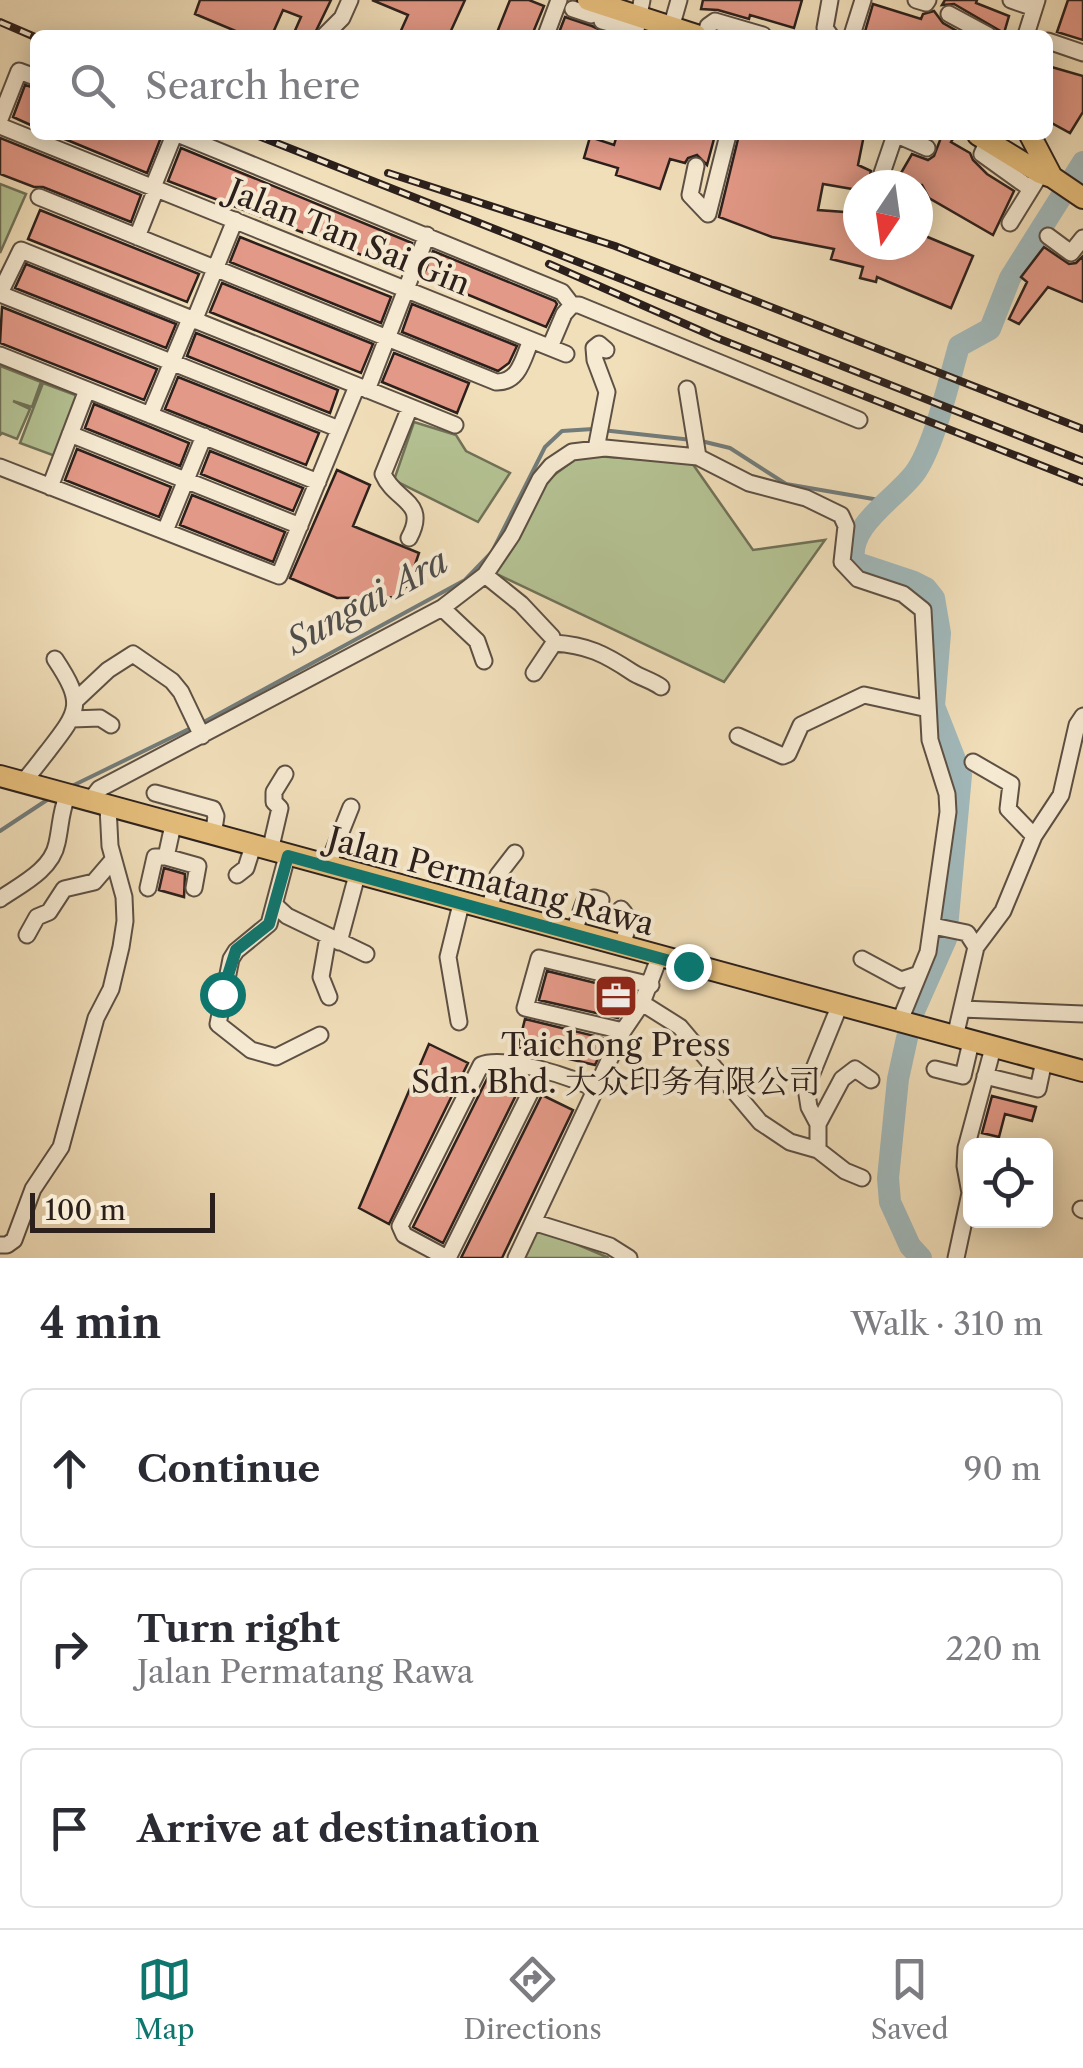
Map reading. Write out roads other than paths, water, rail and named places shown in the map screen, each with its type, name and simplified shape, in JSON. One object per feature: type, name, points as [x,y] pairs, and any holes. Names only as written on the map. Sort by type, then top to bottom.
[{"type":"main road","points":[[610,12],[673,30]]},
{"type":"main road","points":[[993,140],[1079,196]]},
{"type":"main road","points":[[1032,140],[1044,176]]},
{"type":"main road","name":"Jalan Permatang Rawa","points":[[0,776],[1083,1071]]},
{"type":"street","points":[[329,30],[342,18],[350,0]]},
{"type":"street","points":[[678,0],[680,30]]},
{"type":"street","points":[[826,30],[830,0]]},
{"type":"street","points":[[854,30],[863,0]]},
{"type":"street","points":[[916,0],[928,0]]},
{"type":"street","points":[[1010,0],[1036,4],[1028,30]]},
{"type":"street","points":[[560,30],[610,12]]},
{"type":"street","points":[[949,14],[979,30]]},
{"type":"street","points":[[707,30],[715,21],[746,30]]},
{"type":"street","points":[[1053,44],[1083,53]]},
{"type":"street","points":[[0,122],[20,71],[30,75]]},
{"type":"street","name":"Jalan Tan Sai Gin","points":[[0,122],[30,135]]},
{"type":"street","name":"Jalan Tan Sai Gin","points":[[42,140],[566,354]]},
{"type":"street","points":[[136,237],[175,140]]},
{"type":"street","points":[[190,140],[562,292],[572,306]]},
{"type":"street","points":[[696,166],[690,195],[708,214],[727,140]]},
{"type":"street","points":[[883,170],[894,140]]},
{"type":"street","points":[[908,140],[927,148]]},
{"type":"street","points":[[1010,223],[1044,176]]},
{"type":"street","points":[[39,197],[496,382],[515,378],[531,340]]},
{"type":"street","points":[[150,415],[235,220]]},
{"type":"street","points":[[0,467],[279,576],[340,429],[387,339],[427,234]]},
{"type":"street","points":[[1048,236],[1071,253],[1083,238]]},
{"type":"street","points":[[340,429],[0,294],[21,250],[455,425]]},
{"type":"street","points":[[550,347],[564,314],[572,306],[580,305],[859,420]]},
{"type":"street","points":[[596,446],[607,392],[594,348],[598,344],[606,350]]},
{"type":"street","points":[[0,355],[318,482]]},
{"type":"street","points":[[687,389],[697,453]]},
{"type":"street","points":[[50,486],[87,390]]},
{"type":"street","points":[[409,538],[416,525],[416,512],[390,488],[383,474],[410,406]]},
{"type":"street","points":[[70,434],[300,526]]},
{"type":"street","points":[[165,532],[204,436]]},
{"type":"street","points":[[0,1245],[14,1240],[33,1189],[61,1147],[96,1018],[111,989],[125,921],[124,897],[99,805],[99,788],[442,608],[485,575],[551,466],[572,452],[596,446],[697,453],[749,483],[806,498],[841,515],[846,526],[842,562],[858,579],[904,594],[923,610],[930,740],[947,794],[948,812],[940,926],[916,975],[906,1024]]},
{"type":"street","points":[[485,575],[520,604],[554,644],[601,652],[661,687]]},
{"type":"street","points":[[442,608],[477,640],[484,662]]},
{"type":"street","points":[[534,673],[554,644]]},
{"type":"street","points":[[76,701],[108,670],[134,654],[172,681],[201,734]]},
{"type":"street","points":[[30,784],[72,719],[76,701],[68,678],[54,659]]},
{"type":"street","points":[[738,736],[783,756],[788,754],[802,725],[864,696],[928,710]]},
{"type":"street","points":[[935,1069],[963,1076],[962,1009],[976,947],[1004,912],[1034,836],[1061,795],[1077,725],[1083,716]]},
{"type":"street","points":[[72,719],[100,718],[111,724]]},
{"type":"street","points":[[973,762],[1011,784],[1008,810],[1034,836]]},
{"type":"street","points":[[286,774],[274,792],[274,802],[280,808],[270,851],[275,905],[269,924],[236,950],[231,959],[218,1024],[251,1050],[276,1057],[320,1035]]},
{"type":"street","points":[[154,793],[213,808],[214,836]]},
{"type":"street","points":[[0,899],[22,886],[56,849],[58,820],[66,796]]},
{"type":"street","points":[[327,867],[351,807]]},
{"type":"street","points":[[166,857],[173,825]]},
{"type":"street","points":[[237,874],[270,851]]},
{"type":"street","points":[[489,911],[498,875],[515,853]]},
{"type":"street","points":[[148,888],[156,855],[198,866],[194,888]]},
{"type":"street","points":[[27,934],[37,917],[49,912],[64,890],[94,882],[112,861]]},
{"type":"street","points":[[329,997],[320,977],[357,875]]},
{"type":"street","points":[[573,934],[584,903],[594,898],[601,900]]},
{"type":"street","points":[[460,904],[448,957],[460,1022]]},
{"type":"street","points":[[275,905],[288,916],[366,954]]},
{"type":"street","points":[[621,909],[629,923],[622,947]]},
{"type":"street","points":[[940,926],[967,933],[976,947]]},
{"type":"street","points":[[623,1032],[525,1008],[538,958],[651,985]]},
{"type":"street","points":[[516,1258],[623,1032],[651,985],[659,958]]},
{"type":"street","points":[[862,959],[901,980],[916,975]]},
{"type":"street","points":[[642,1003],[680,1027],[760,1122],[790,1142],[818,1150],[845,1171],[862,1178]]},
{"type":"street","points":[[818,1150],[818,1124],[806,1088],[839,1006]]},
{"type":"street","points":[[962,1009],[1083,1014]]},
{"type":"street","points":[[956,1258],[970,1194],[966,1148],[993,1048]]},
{"type":"street","points":[[985,1076],[1038,1089],[1044,1061]]},
{"type":"street","points":[[540,1071],[447,1258],[404,1235],[400,1226],[481,1066],[500,1062],[540,1071],[570,1078],[593,1097]]},
{"type":"street","points":[[819,1062],[842,1079]]},
{"type":"street","points":[[818,1124],[842,1079],[854,1070],[871,1080]]},
{"type":"street","points":[[533,1222],[610,1246],[629,1258]]},
{"type":"waterway","points":[[914,1011],[946,939],[961,775],[934,706],[940,633],[934,598],[914,582],[854,562],[854,549],[865,525],[914,474],[928,448],[959,346],[990,329],[1010,278],[1083,162]]},
{"type":"waterway","name":"Sungai Ara","points":[[202,723],[465,580],[492,552],[545,447],[562,431],[593,429]]},
{"type":"waterway","name":"Sungai Ara","points":[[602,430],[692,440]]},
{"type":"waterway","name":"Sungai Ara","points":[[701,441],[730,448],[786,484],[885,501]]},
{"type":"waterway","name":"Sungai Ara","points":[[72,786],[193,727]]},
{"type":"waterway","name":"Sungai Ara","points":[[0,831],[50,798]]},
{"type":"waterway","points":[[907,1038],[898,1079],[888,1178],[890,1202],[910,1246],[921,1258]]},
{"type":"railway","points":[[0,22],[30,35]]},
{"type":"railway","points":[[269,140],[1083,461]]},
{"type":"railway","points":[[388,173],[615,246],[1083,429]]},
{"type":"railway","points":[[549,264],[717,338],[1083,482]]},
{"type":"place","name":"Taichong Press Sdn. Bhd. 大众印务有限公司","points":[[616,996]]}]
